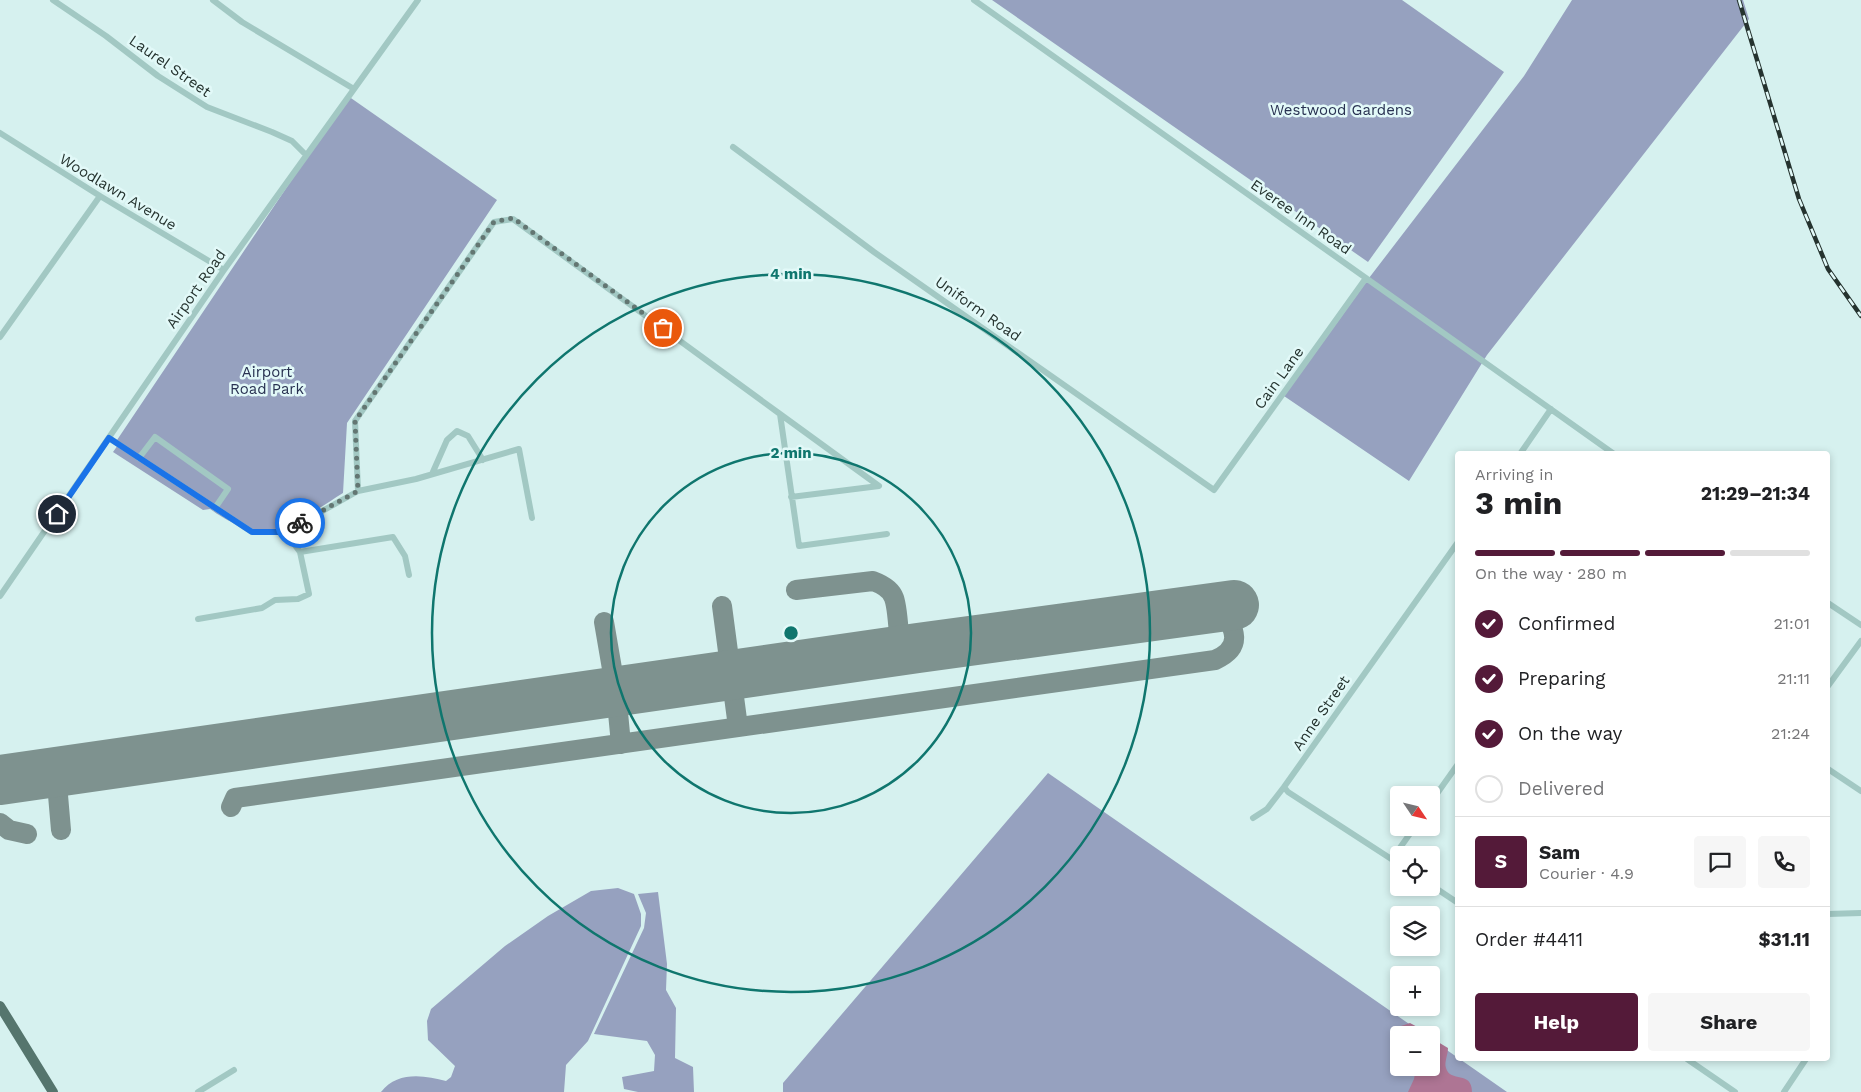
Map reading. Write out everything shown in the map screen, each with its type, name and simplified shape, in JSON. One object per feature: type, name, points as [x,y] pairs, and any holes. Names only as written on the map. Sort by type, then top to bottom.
[{"type":"main road","points":[[0,1006],[53,1092]]},
{"type":"street","name":"Laurel Street","points":[[53,0],[106,36],[158,76],[206,107],[292,141],[306,155]]},
{"type":"street","points":[[213,0],[242,22],[354,89]]},
{"type":"street","name":"Airport Road","points":[[0,596],[224,270],[418,0]]},
{"type":"street","name":"Everee Inn Road","points":[[974,0],[1610,451]]},
{"type":"street","name":"Woodlawn Avenue","points":[[0,133],[100,196],[224,270]]},
{"type":"street","name":"Uniform Road","points":[[733,147],[874,252],[1211,488]]},
{"type":"street","points":[[0,337],[100,196]]},
{"type":"street","points":[[358,491],[355,421],[494,222],[513,218],[879,486],[792,497]]},
{"type":"street","name":"Cain Lane","points":[[1211,488],[1214,490],[1366,278]]},
{"type":"street","points":[[1522,451],[1551,409]]},
{"type":"street","points":[[780,414],[798,546],[887,534]]},
{"type":"street","points":[[432,474],[448,440],[458,431],[468,436],[483,460]]},
{"type":"street","points":[[139,458],[155,437],[228,489],[215,508]]},
{"type":"street","points":[[109,438],[252,532],[285,532],[358,491],[432,474],[519,449],[532,518]]},
{"type":"street","points":[[198,619],[262,608],[274,600],[298,599],[308,594],[300,552],[285,532]]},
{"type":"street","points":[[300,552],[393,537],[405,556],[409,574]]},
{"type":"street","name":"Anne Street","points":[[1253,818],[1267,809],[1284,787],[1455,546]]},
{"type":"street","points":[[1830,604],[1861,625]]},
{"type":"street","points":[[1830,683],[1861,641]]},
{"type":"street","points":[[1440,789],[1455,768]]},
{"type":"street","points":[[1830,770],[1861,791]]},
{"type":"street","points":[[1284,787],[1288,792],[1390,858]]},
{"type":"street","points":[[1440,891],[1455,901]]},
{"type":"street","points":[[1830,914],[1861,913]]},
{"type":"street","points":[[1690,1061],[1735,1092]]},
{"type":"street","points":[[1784,1092],[1805,1061]]},
{"type":"street","points":[[198,1092],[234,1070]]},
{"type":"green space","name":"Westwood Gardens","points":[[992,0],[1402,0],[1504,72],[1368,262]]},
{"type":"green space","points":[[1572,0],[1743,0],[1749,19],[1487,355],[1409,481],[1284,396],[1369,278],[1524,76]]},
{"type":"green space","name":"Airport Road Park","points":[[348,96],[497,200],[347,423],[343,493],[295,522],[274,530],[257,532],[236,524],[210,509],[203,510],[113,452],[118,445],[115,443]]},
{"type":"green space","points":[[1048,773],[1390,1011],[1390,1016],[1398,1016],[1412,1026],[1390,1026],[1390,1076],[1440,1076],[1440,1045],[1455,1056],[1455,1061],[1463,1061],[1507,1092],[783,1092],[783,1083]]},
{"type":"green space","points":[[618,888],[634,894],[641,914],[641,926],[588,1041],[566,1065],[564,1092],[381,1092],[387,1085],[411,1076],[429,1077],[446,1081],[451,1077],[455,1066],[428,1040],[427,1021],[431,1009],[505,946],[548,916],[591,891]]},
{"type":"green space","points":[[658,892],[667,964],[666,990],[676,1008],[675,1058],[693,1067],[694,1092],[638,1092],[624,1089],[622,1077],[654,1071],[655,1055],[647,1041],[594,1034],[644,928],[646,913],[638,894]]},
{"type":"shaded area","points":[[1410,1023],[1416,1026],[1401,1026]]},
{"type":"shaded area","points":[[1440,1043],[1448,1048],[1445,1063],[1448,1072],[1468,1081],[1472,1092],[1408,1092],[1415,1076],[1440,1076]]},
{"type":"taxiway","points":[[796,590],[873,581],[882,585],[891,592],[894,598],[900,650]]},
{"type":"taxiway","points":[[722,606],[738,727]]},
{"type":"taxiway","points":[[231,807],[235,798],[1215,660],[1230,649],[1234,637],[1230,623],[1221,607]]},
{"type":"taxiway","points":[[604,622],[616,692],[621,744]]},
{"type":"taxiway","points":[[56,772],[61,830]]},
{"type":"taxiway","points":[[0,823],[9,830],[27,834]]},
{"type":"runway","points":[[0,780],[918,648],[1234,605]]},
{"type":"railway","points":[[1739,0],[1799,199],[1828,269],[1861,316]]},
{"type":"way so far","points":[[300,523],[358,491],[355,421],[494,222],[513,218],[663,328]]},
{"type":"route","points":[[57,514],[109,438],[252,532],[285,532],[300,523]]}]
